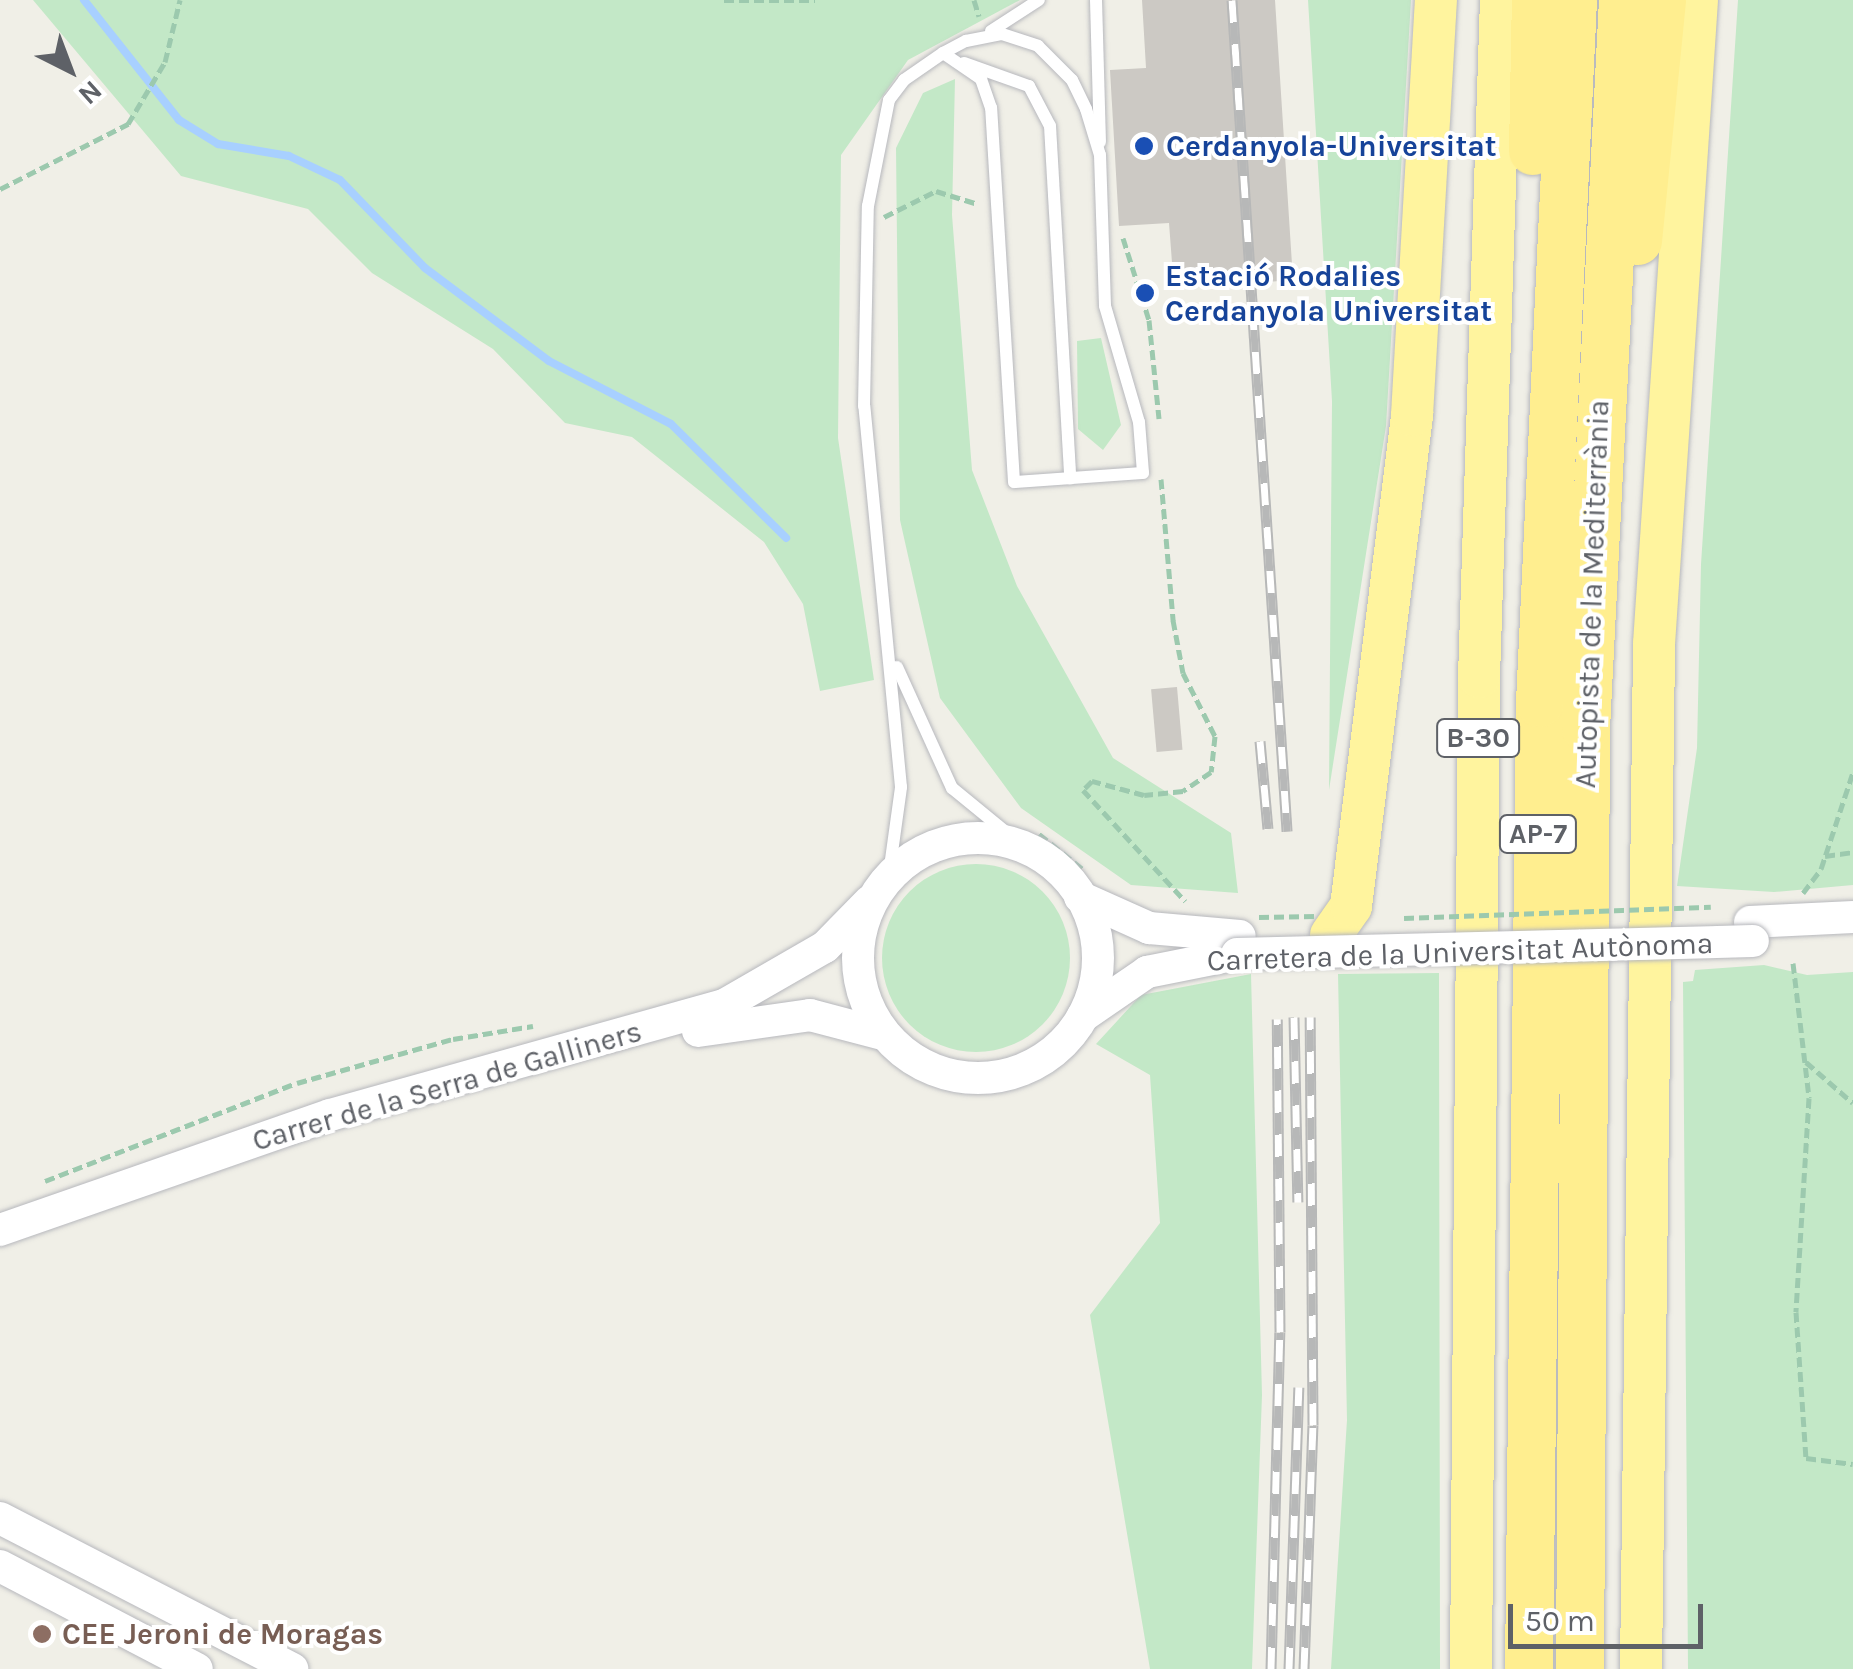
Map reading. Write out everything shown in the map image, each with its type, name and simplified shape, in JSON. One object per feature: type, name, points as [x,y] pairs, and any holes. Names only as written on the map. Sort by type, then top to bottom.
[{"type":"highway","points":[[1323,926],[1351,906],[1412,415],[1436,0]]},
{"type":"highway","points":[[1477,0],[1486,303]]},
{"type":"highway","name":"B-30","points":[[1472,1669],[1486,303],[1502,0]]},
{"type":"highway","points":[[1536,0],[1529,300],[1544,564]]},
{"type":"highway","name":"Autopista de la Mediterrània","points":[[1529,1669],[1544,564],[1573,0]]},
{"type":"highway","name":"Autopista de la Mediterrània","points":[[1580,1669],[1594,511],[1622,0]]},
{"type":"highway","points":[[1594,511],[1634,280],[1662,0]]},
{"type":"highway","points":[[1641,1669],[1654,644],[1697,0]]},
{"type":"highway","points":[[1654,644],[1678,538],[1716,0]]},
{"type":"street","name":"Carrer de la Serra de Galliners","points":[[0,1230],[330,1115],[724,1005],[825,948],[880,888],[922,850],[959,838],[1026,837]]},
{"type":"street","points":[[1026,837],[1090,892],[1097,949],[1083,1016]]},
{"type":"street","points":[[880,888],[864,972],[882,1034]]},
{"type":"street","name":"Carretera de la Universitat Autònoma","points":[[1090,892],[1149,928],[1245,936],[1751,932],[1853,918]]},
{"type":"street","name":"Carretera de la Universitat Autònoma","points":[[882,1034],[942,1074],[994,1077],[1040,1059],[1083,1016],[1146,972],[1245,936],[1323,926],[1751,932],[1853,939]]},
{"type":"street","name":"Carrer de la Serra de Galliners","points":[[0,1254],[245,1157],[580,1058],[762,1018],[832,1017],[882,1034]]},
{"type":"street","points":[[0,1518],[292,1669]]},
{"type":"street","points":[[0,1528],[278,1669]]},
{"type":"street","points":[[0,1566],[198,1669]]},
{"type":"street","points":[[0,1577],[88,1613]]},
{"type":"lane","points":[[880,888],[901,787],[894,660],[867,470],[868,226],[889,100],[943,53],[984,35],[1039,0]]},
{"type":"lane","points":[[962,62],[981,79],[990,108],[1014,482],[1142,473],[1139,422],[1104,306],[1096,0]]},
{"type":"lane","points":[[984,35],[1022,38],[1057,62],[1072,80],[1100,154]]},
{"type":"lane","points":[[943,53],[1029,86],[1050,126],[1070,478]]},
{"type":"lane","points":[[894,660],[952,788],[1026,837]]},
{"type":"path","points":[[0,189],[128,124],[165,62],[164,39],[180,0]]},
{"type":"path","points":[[724,0],[814,0]]},
{"type":"path","points":[[868,226],[936,191],[968,205],[996,202]]},
{"type":"path","points":[[1119,226],[1149,320],[1160,438]]},
{"type":"path","points":[[1161,473],[1173,620],[1183,673],[1215,736],[1211,772],[1183,791],[1144,795],[1092,780],[1083,790],[1154,876],[1189,904]]},
{"type":"path","points":[[1792,904],[1824,856],[1853,772]]},
{"type":"path","points":[[1026,837],[1090,892]]},
{"type":"path","points":[[1824,856],[1853,852]]},
{"type":"path","points":[[1391,918],[1711,908]]},
{"type":"path","points":[[1245,936],[1323,926]]},
{"type":"path","points":[[1793,963],[1804,1060],[1796,1312],[1806,1458],[1853,1464]]},
{"type":"path","points":[[1804,1060],[1853,1103]]},
{"type":"green space","points":[[33,0],[1020,0],[908,60],[841,155],[838,438],[874,680],[820,691],[803,604],[764,542],[632,437],[565,423],[493,349],[372,273],[308,209],[181,176]]},
{"type":"green space","points":[[1308,0],[1411,0],[1386,426],[1329,790],[1332,401]]},
{"type":"green space","points":[[1738,0],[1853,0],[1853,885],[1774,892],[1677,886],[1697,748],[1701,564]]},
{"type":"green space","points":[[955,79],[952,215],[972,470],[1017,586],[1113,758],[1231,833],[1238,893],[1131,885],[1021,808],[940,698],[900,520],[896,148],[923,93]]},
{"type":"green space","points":[[1101,338],[1121,425],[1103,450],[1078,429],[1077,341]]},
{"type":"green space","points":[[976,864],[1012,871],[1042,892],[1063,922],[1070,958],[1063,994],[1042,1024],[1012,1045],[976,1052],[940,1045],[910,1024],[889,994],[882,958],[889,922],[910,892],[940,871]]},
{"type":"green space","points":[[1764,965],[1807,975],[1853,972],[1853,1669],[1688,1669],[1683,982],[1693,981],[1695,970]]},
{"type":"green space","points":[[1439,973],[1440,1669],[1331,1669],[1347,1420],[1338,974]]},
{"type":"green space","points":[[1251,974],[1262,1395],[1252,1669],[1150,1669],[1090,1315],[1160,1223],[1150,1075],[1096,1044],[1141,995]]},
{"type":"building","points":[[1142,0],[1275,0],[1293,280],[1174,289],[1169,223],[1119,226],[1110,70],[1146,68]]},
{"type":"building","points":[[1177,687],[1182,750],[1157,752],[1151,689]]},
{"type":"waterway","points":[[84,0],[179,120],[218,144],[289,156],[340,180],[425,268],[549,361],[671,424],[786,538]]},
{"type":"railway","points":[[1232,0],[1287,831]]},
{"type":"railway","points":[[1260,741],[1268,829]]},
{"type":"railway","points":[[1294,1017],[1298,1202]]},
{"type":"railway","points":[[1304,1669],[1313,1425],[1310,1017]]},
{"type":"railway","points":[[1271,1669],[1280,1332],[1277,1019]]},
{"type":"railway","points":[[1289,1669],[1299,1387]]},
{"type":"place","name":"Cerdanyola-Universitat","points":[[1144,146]]},
{"type":"place","name":"Estació Rodalies Cerdanyola Universitat","points":[[1145,293]]},
{"type":"place","name":"CEE Jeroni de Moragas","points":[[42,1634]]}]
